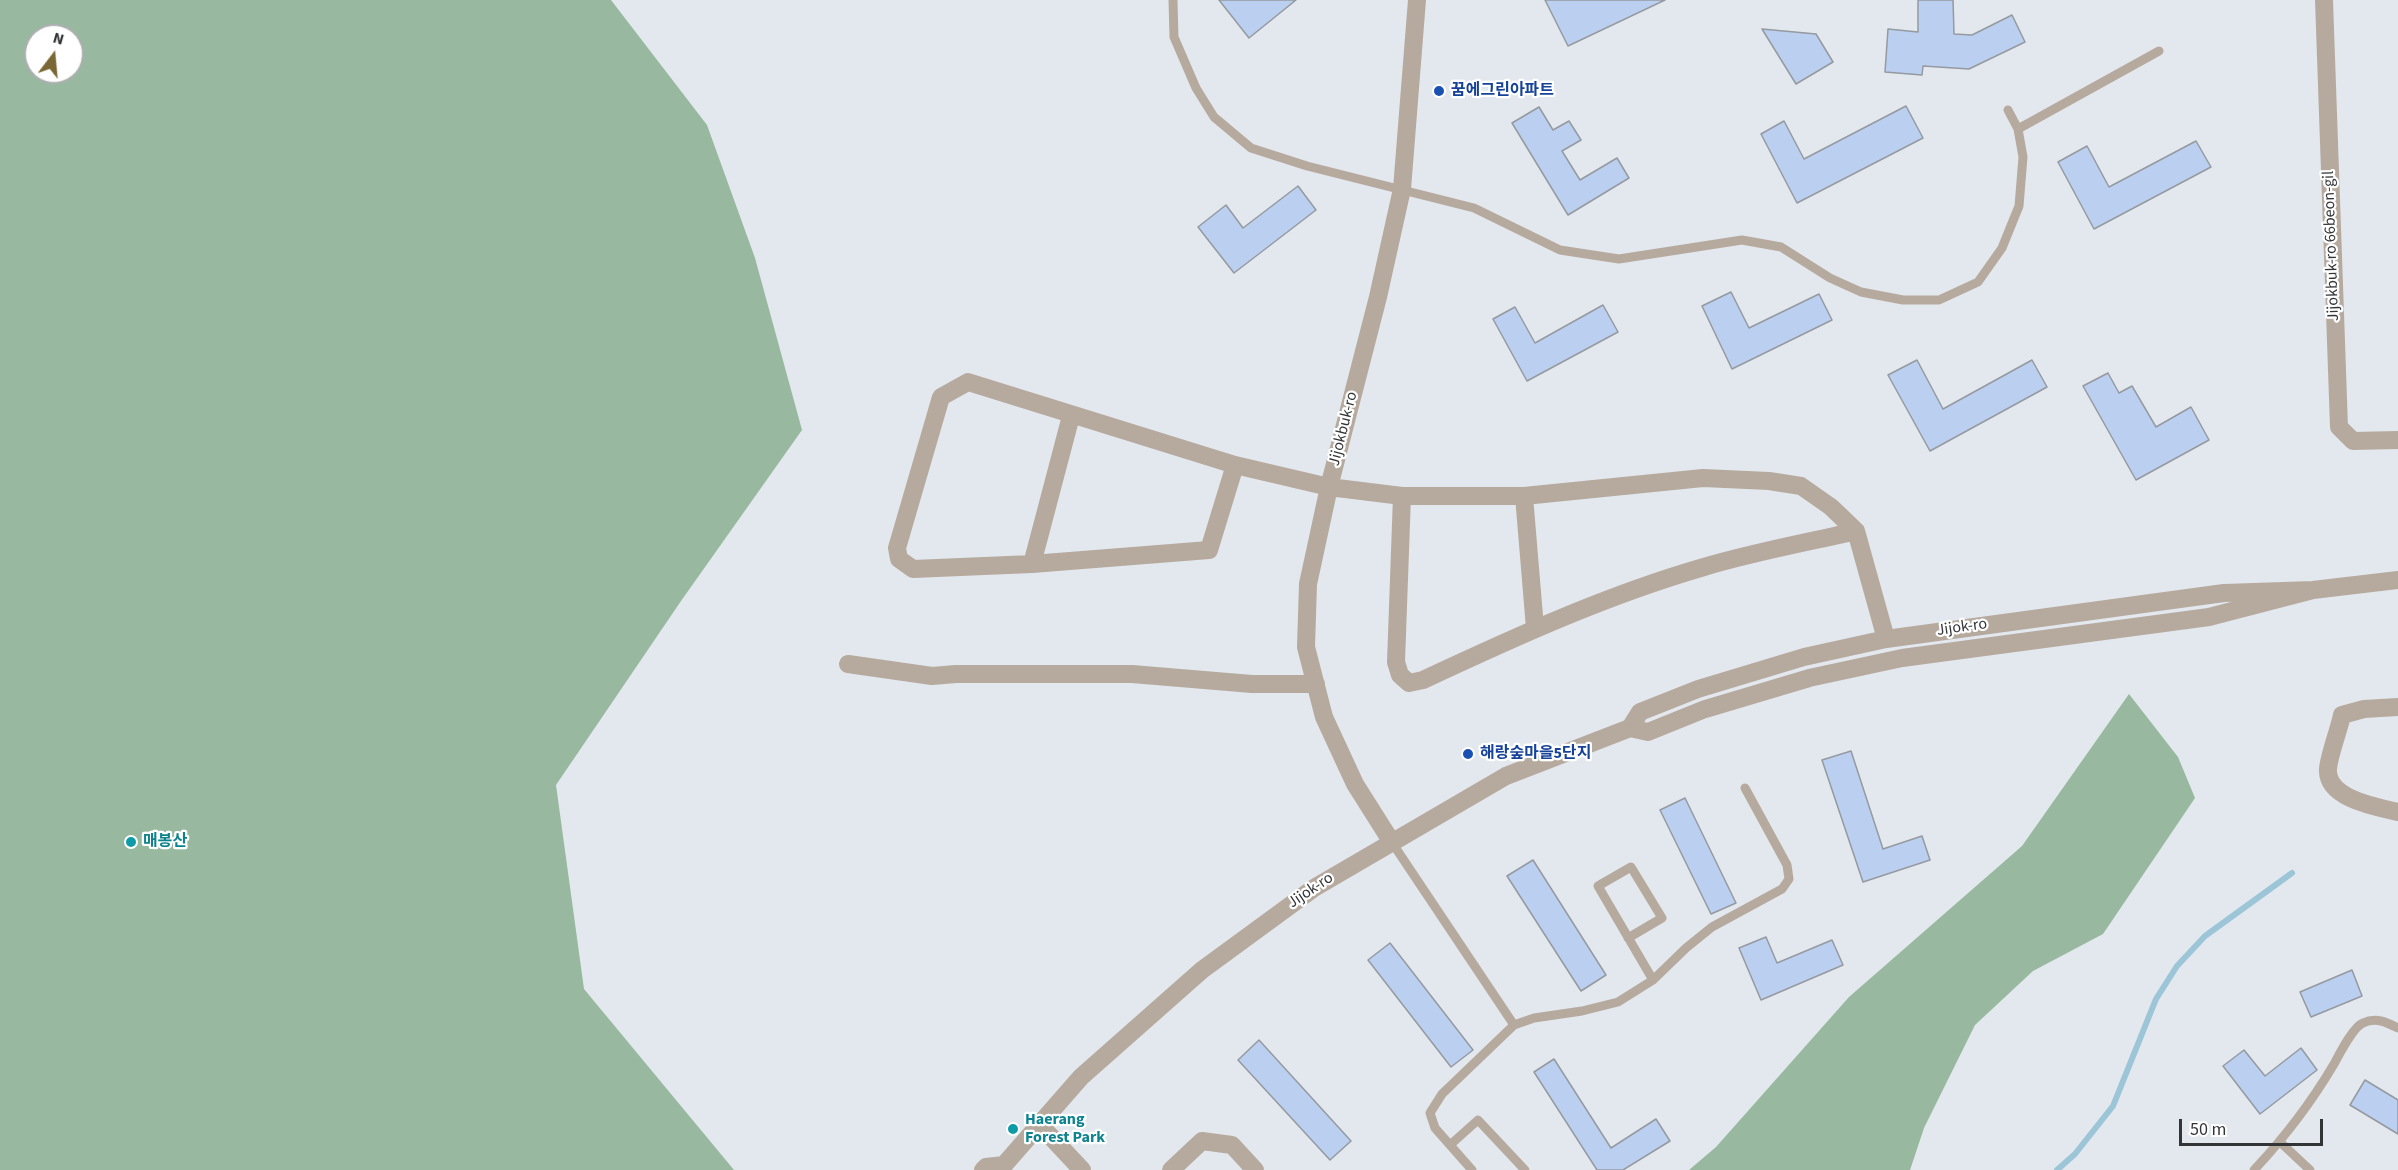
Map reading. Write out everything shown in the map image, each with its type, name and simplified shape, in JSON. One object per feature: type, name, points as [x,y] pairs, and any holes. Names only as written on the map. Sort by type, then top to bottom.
[{"type":"street","name":"Jijokbuk-ro","points":[[1391,841],[1355,784],[1324,717],[1306,647],[1308,584],[1329,487],[1378,297],[1402,189],[1418,0]]},
{"type":"street","name":"Jijokbuk-ro 66beon-gil","points":[[2324,0],[2339,427],[2353,441],[2398,440]]},
{"type":"street","points":[[1235,465],[1209,550],[1032,564],[914,568],[898,559],[897,548],[941,397],[968,382],[1071,416],[1235,465],[1329,487],[1402,496],[1524,496],[1703,478],[1769,481],[1801,486],[1839,514],[1856,531],[1886,639]]},
{"type":"street","points":[[1032,564],[1071,416]]},
{"type":"street","points":[[1402,496],[1396,662],[1400,675],[1409,684],[1423,680],[1535,628],[1625,593],[1704,567],[1856,531]]},
{"type":"street","points":[[1524,496],[1535,628]]},
{"type":"street","name":"Jijok-ro","points":[[1630,728],[1640,712],[1698,689],[1804,657],[1886,639],[2224,593],[2313,590],[2398,580]]},
{"type":"street","name":"Jijok-ro","points":[[983,1170],[986,1167],[1004,1167],[1082,1077],[1202,970],[1314,888],[1506,776],[1630,728],[1648,732],[1705,709],[1809,678],[1902,658],[2209,617],[2313,590]]},
{"type":"street","points":[[848,664],[932,676],[1132,674],[1252,684],[1316,684]]},
{"type":"street","points":[[2398,707],[2364,709],[2342,715],[2328,770],[2336,788],[2354,800],[2398,812]]},
{"type":"street","points":[[1040,1125],[1082,1170]]},
{"type":"street","points":[[1171,1170],[1202,1141],[1232,1145],[1255,1170]]},
{"type":"lane","points":[[1173,0],[1174,37],[1196,88],[1214,117],[1251,148],[1307,166],[1474,208],[1560,250],[1619,259],[1742,240],[1781,247],[1830,278],[1862,292],[1903,300],[1939,300],[1978,282],[2002,248],[2019,206],[2023,157],[2018,129],[2008,110]]},
{"type":"lane","points":[[2018,129],[2159,51]]},
{"type":"lane","points":[[1472,1170],[1435,1128],[1431,1113],[1442,1094],[1514,1025],[1534,1018],[1618,1002],[1653,980],[1712,927],[1782,889],[1789,879],[1787,865],[1745,788]]},
{"type":"lane","points":[[1391,841],[1514,1025]]},
{"type":"lane","points":[[1628,938],[1662,918],[1631,867],[1598,886],[1628,938],[1653,980]]},
{"type":"lane","points":[[2254,1170],[2280,1142],[2313,1099],[2361,1023],[2378,1019],[2398,1028]]},
{"type":"lane","points":[[1450,1145],[1478,1120],[1525,1170]]},
{"type":"lane","points":[[2280,1142],[2310,1170]]},
{"type":"green space","points":[[0,0],[611,0],[707,125],[755,258],[802,430],[681,601],[556,785],[584,989],[734,1170],[0,1170]]},
{"type":"green space","points":[[2129,694],[2178,757],[2195,798],[2103,934],[2033,971],[1975,1025],[1924,1128],[1910,1170],[1689,1170],[1716,1147],[1849,997],[2022,846]]},
{"type":"building","points":[[1219,0],[1296,0],[1249,38]]},
{"type":"building","points":[[1545,0],[1665,0],[1568,46]]},
{"type":"building","points":[[1918,0],[1953,0],[1954,34],[1972,35],[2012,15],[2025,42],[1969,69],[1923,66],[1922,75],[1885,72],[1888,29],[1918,32]]},
{"type":"building","points":[[1762,29],[1816,34],[1833,62],[1796,84]]},
{"type":"building","points":[[1906,106],[1923,138],[1797,203],[1761,134],[1784,121],[1804,159]]},
{"type":"building","points":[[1539,107],[1553,130],[1569,121],[1581,140],[1562,151],[1580,180],[1617,158],[1629,178],[1568,215],[1512,123]]},
{"type":"building","points":[[2196,141],[2211,167],[2094,229],[2058,162],[2087,146],[2109,187]]},
{"type":"building","points":[[1298,186],[1316,210],[1234,273],[1198,227],[1226,205],[1243,228]]},
{"type":"building","points":[[1731,292],[1749,328],[1819,294],[1832,320],[1732,369],[1702,306]]},
{"type":"building","points":[[1603,305],[1618,332],[1527,381],[1493,319],[1515,307],[1535,343]]},
{"type":"building","points":[[1917,360],[1943,409],[2032,360],[2047,387],[1930,451],[1888,375]]},
{"type":"building","points":[[2108,373],[2119,393],[2132,386],[2156,427],[2191,407],[2209,440],[2136,480],[2083,386]]},
{"type":"building","points":[[1851,751],[1883,849],[1922,836],[1930,860],[1863,882],[1822,760]]},
{"type":"building","points":[[1685,798],[1736,903],[1711,914],[1660,810]]},
{"type":"building","points":[[1533,860],[1606,975],[1581,991],[1507,876]]},
{"type":"building","points":[[1766,937],[1777,963],[1832,940],[1843,965],[1761,1000],[1739,948]]},
{"type":"building","points":[[1390,943],[1473,1050],[1451,1067],[1368,960]]},
{"type":"building","points":[[2352,970],[2362,996],[2311,1017],[2300,992]]},
{"type":"building","points":[[1259,1040],[1351,1141],[1330,1160],[1238,1060]]},
{"type":"building","points":[[2301,1048],[2317,1070],[2260,1114],[2223,1066],[2244,1050],[2265,1076]]},
{"type":"building","points":[[1554,1059],[1611,1148],[1656,1119],[1670,1141],[1623,1170],[1597,1170],[1534,1072]]},
{"type":"building","points":[[2365,1080],[2398,1100],[2398,1134],[2350,1105]]},
{"type":"waterway","points":[[2057,1170],[2075,1154],[2113,1106],[2156,999],[2177,966],[2205,936],[2292,873]]},
{"type":"place","name":"꿈에그린아파트","points":[[1439,91]]},
{"type":"place","name":"해랑숲마을5단지","points":[[1468,754]]},
{"type":"place","name":"매봉산","points":[[131,842]]},
{"type":"place","name":"Haerang Forest Park","points":[[1013,1129]]}]
